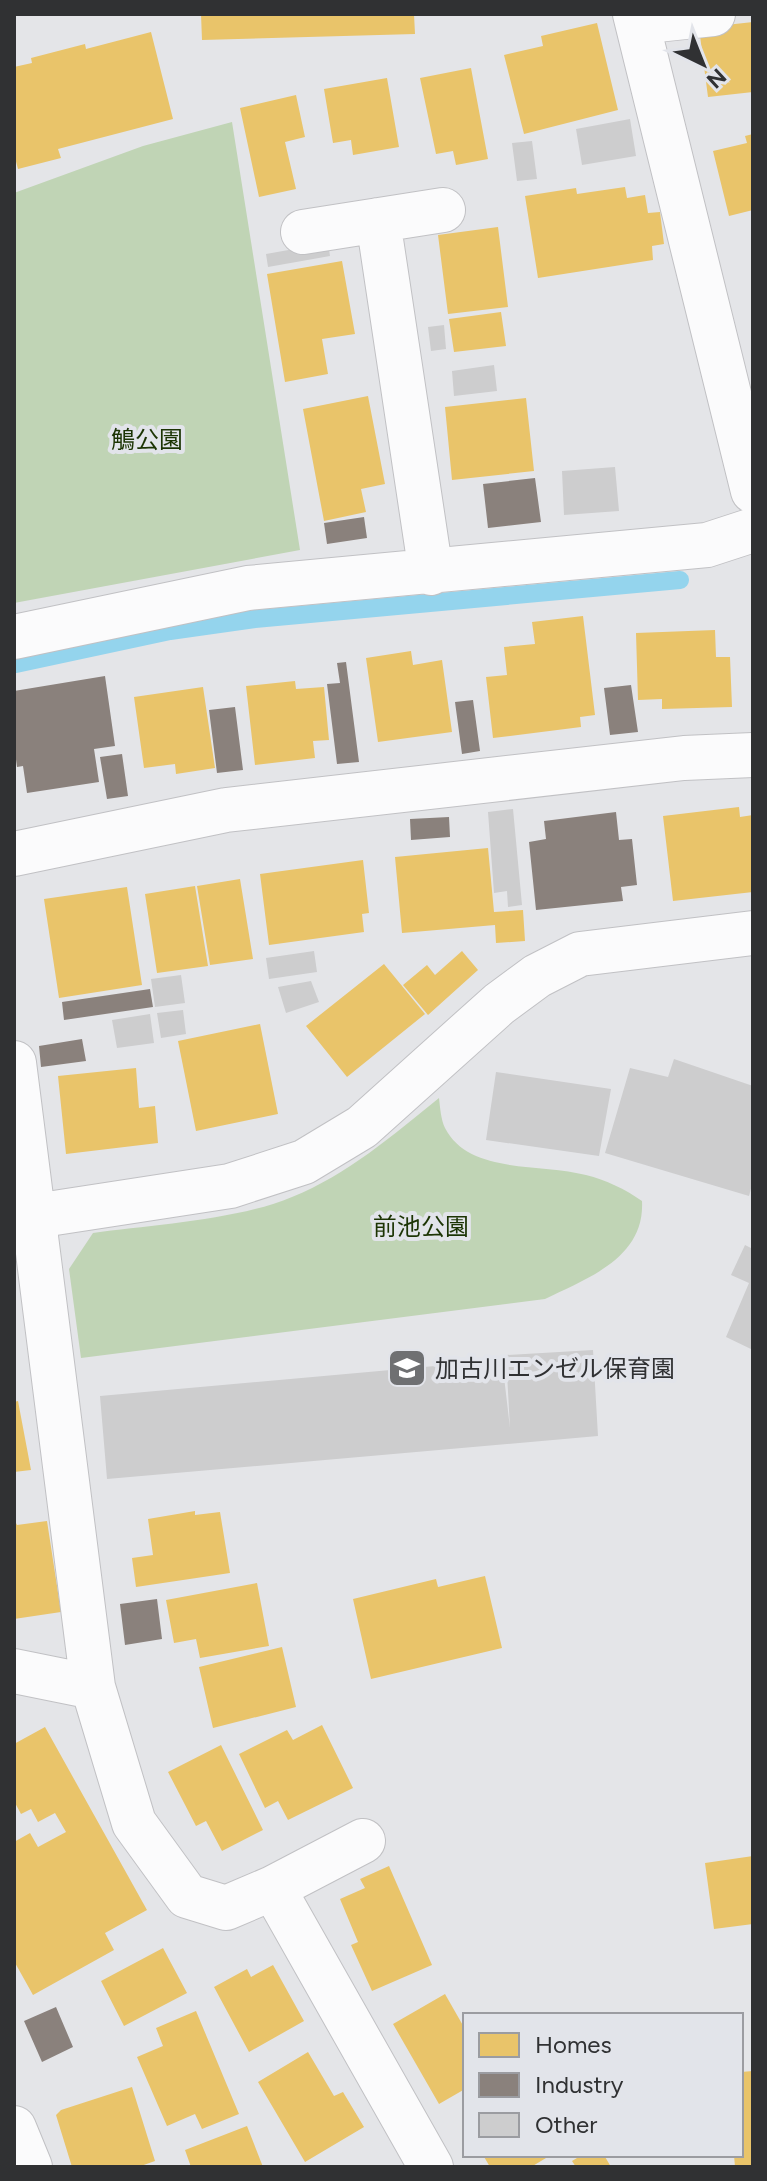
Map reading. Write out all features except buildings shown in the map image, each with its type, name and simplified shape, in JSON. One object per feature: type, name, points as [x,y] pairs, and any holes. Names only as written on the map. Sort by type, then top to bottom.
[{"type":"street","points":[[713,14],[636,18],[753,491]]},
{"type":"street","points":[[303,232],[443,210]]},
{"type":"street","points":[[378,220],[431,573]]},
{"type":"street","points":[[14,637],[248,588],[707,545],[753,530]]},
{"type":"street","points":[[14,854],[226,810],[668,760],[753,755]]},
{"type":"street","points":[[35,1216],[230,1186],[304,1162],[362,1127],[499,1004],[537,976],[580,954],[753,933]]},
{"type":"street","points":[[14,1063],[93,1687],[134,1823],[187,1896],[226,1908],[273,1888],[363,1841]]},
{"type":"street","points":[[14,1671],[93,1687]]},
{"type":"street","points":[[273,1888],[431,2167]]},
{"type":"street","points":[[14,2128],[30,2167]]},
{"type":"green space","name":"鵤公園","points":[[232,122],[300,550],[14,603],[14,193],[143,146]]},
{"type":"green space","name":"前池公園","points":[[439,1098],[445,1128],[456,1143],[471,1153],[508,1165],[568,1171],[593,1177],[615,1185],[642,1201],[640,1221],[624,1252],[595,1274],[545,1299],[81,1358],[69,1269],[93,1233],[221,1216],[292,1197],[351,1166]]},
{"type":"waterway","points":[[16,664],[170,631],[255,619],[680,580]]},
{"type":"place","name":"加古川エンゼル保育園","points":[[407,1368]]}]
